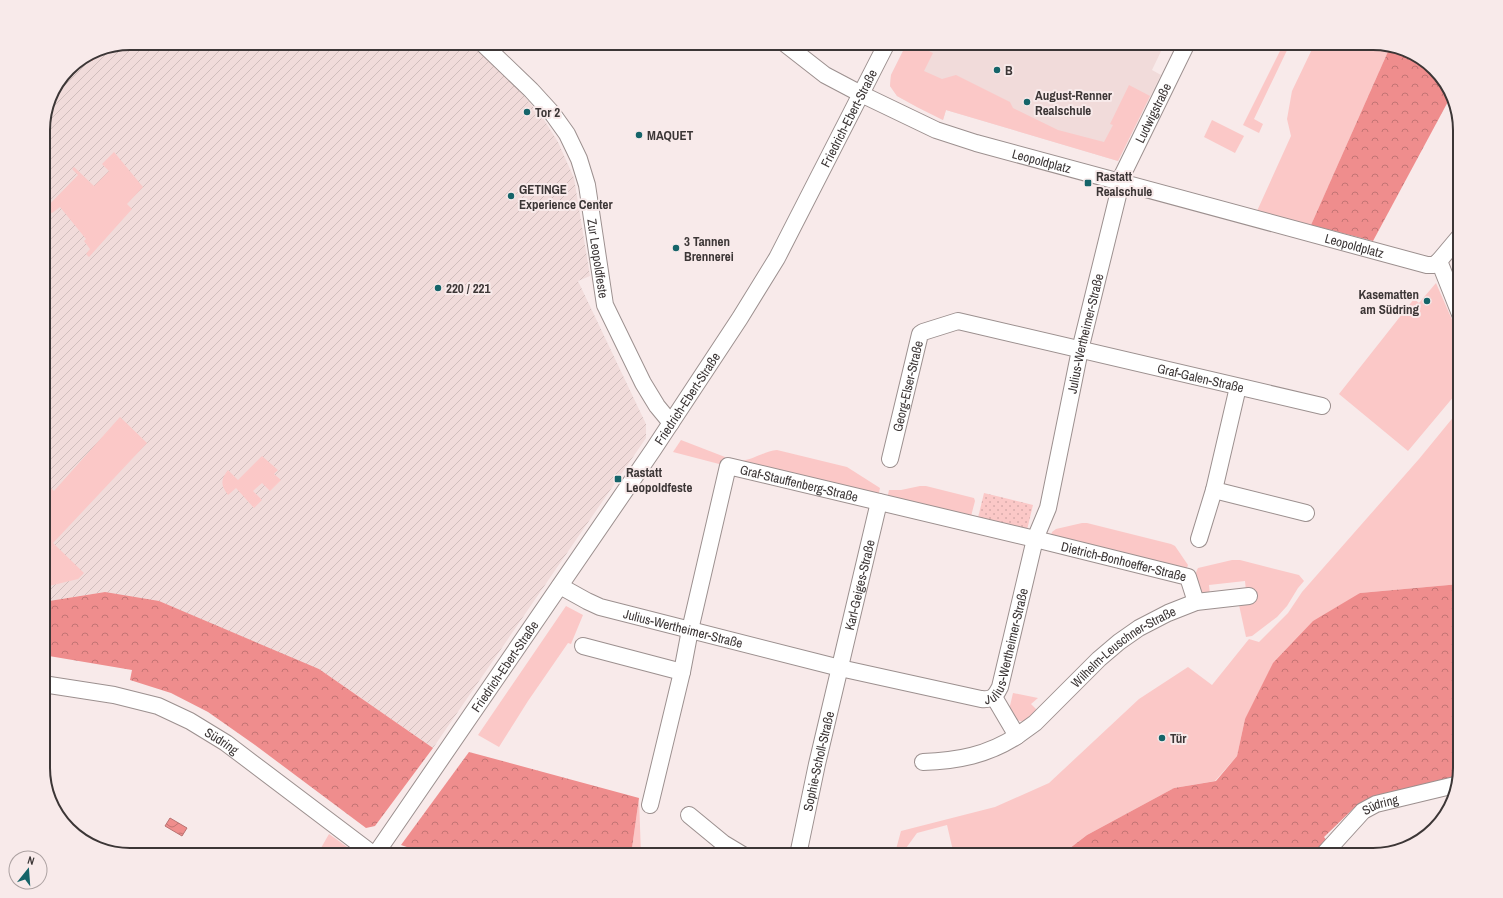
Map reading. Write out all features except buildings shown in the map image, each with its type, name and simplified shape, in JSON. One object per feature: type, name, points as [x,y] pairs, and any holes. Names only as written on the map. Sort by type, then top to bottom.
[{"type":"street","name":"Zur Leopoldfeste","points":[[489,50],[531,90],[552,113],[567,134],[579,159],[587,185],[605,305],[643,383],[657,406],[671,423]]},
{"type":"street","name":"Leopoldplatz","points":[[793,50],[825,75],[860,94],[943,132],[976,143],[1409,261],[1436,263]]},
{"type":"street","name":"Friedrich-Ebert-Straße","points":[[379,848],[560,586],[671,423],[740,318],[776,258],[883,50]]},
{"type":"street","name":"Ludwigstraße","points":[[1120,182],[1184,50]]},
{"type":"street","name":"Julius-Wertheimer-Straße","points":[[560,586],[600,607],[840,668],[981,699],[988,700],[994,698],[1000,687],[1035,538],[1048,508],[1080,350],[1120,182]]},
{"type":"street","points":[[1453,244],[1436,263],[1453,299]]},
{"type":"street","name":"Georg-Elser-Straße","points":[[890,459],[918,338],[923,332],[954,322],[962,321],[1080,350]]},
{"type":"street","name":"Graf-Galen-Straße","points":[[1080,350],[1322,406]]},
{"type":"street","points":[[1199,540],[1214,490],[1238,387]]},
{"type":"street","name":"Graf-Stauffenberg-Straße","points":[[690,630],[728,466],[1035,538]]},
{"type":"street","points":[[1214,490],[1306,513]]},
{"type":"street","name":"Karl-Geiges-Straße","points":[[840,668],[879,502]]},
{"type":"street","name":"Dietrich-Bonhoeffer-Straße","points":[[1035,538],[1188,577],[1196,602]]},
{"type":"street","name":"Wilhelm-Leuschner-Straße","points":[[923,762],[945,761],[980,754],[999,747],[1035,723],[1118,642],[1168,613],[1196,602],[1249,596]]},
{"type":"street","points":[[650,805],[682,672],[690,630]]},
{"type":"street","points":[[583,646],[682,672]]},
{"type":"street","name":"Sophie-Scholl-Straße","points":[[800,848],[840,668]]},
{"type":"street","name":"Südring","points":[[50,685],[114,695],[158,706],[190,721],[226,743],[365,848]]},
{"type":"street","points":[[994,698],[1017,736]]},
{"type":"street","name":"Südring","points":[[1330,848],[1362,811],[1376,804],[1451,786]]},
{"type":"street","points":[[689,815],[731,848]]},
{"type":"shaded area","points":[[130,50],[479,50],[517,88],[543,118],[558,142],[574,178],[590,276],[578,281],[646,424],[646,438],[433,748],[319,669],[105,592],[50,601],[50,125],[56,99],[63,85],[85,63],[109,53]]},
{"type":"shaded area","name":"August-Renner Realschule","points":[[904,50],[1162,50],[1152,70],[1161,75],[1118,161],[946,110],[943,120],[897,96],[890,86],[891,75]]},
{"type":"shaded area","points":[[904,50],[927,50],[933,53],[924,71],[942,79],[956,75],[1010,102],[1013,108],[1058,130],[1104,142],[1113,125],[1110,124],[1129,85],[1150,96],[1118,161],[946,110],[943,120],[897,96],[890,86],[891,75]]},
{"type":"shaded area","points":[[1280,50],[1287,50],[1254,119],[1263,124],[1259,133],[1243,125]]},
{"type":"shaded area","points":[[1312,50],[1373,50],[1388,52],[1311,225],[1257,211],[1291,136],[1287,119],[1292,91]]},
{"type":"shaded area","points":[[1212,120],[1244,136],[1235,153],[1204,137]]},
{"type":"shaded area","points":[[114,152],[143,187],[127,204],[132,209],[89,257],[86,254],[90,249],[84,241],[86,239],[60,207],[52,213],[50,212],[50,204],[78,175],[72,169],[74,167],[94,186],[109,171],[102,164]]},
{"type":"shaded area","points":[[1436,283],[1453,322],[1453,397],[1408,451],[1339,394],[1414,299],[1419,303]]},
{"type":"shaded area","points":[[120,417],[147,443],[53,543],[84,573],[78,579],[50,586],[50,487],[54,491]]},
{"type":"shaded area","points":[[1453,418],[1453,585],[1360,593],[1245,719],[1237,756],[1215,781],[1174,788],[1087,835],[1070,848],[952,848],[947,825],[917,833],[906,848],[896,848],[901,831],[995,807],[1049,783],[1139,699],[1188,667],[1212,685],[1249,639],[1259,642],[1288,613],[1302,592],[1419,459]]},
{"type":"shaded area","points":[[681,440],[725,457],[723,465],[673,452]]},
{"type":"shaded area","points":[[777,450],[847,467],[880,488],[878,497],[740,461]]},
{"type":"shaded area","points":[[262,456],[278,470],[274,474],[281,480],[270,491],[262,483],[253,491],[262,500],[254,508],[236,488],[228,495],[222,482],[228,470],[238,480]]},
{"type":"shaded area","points":[[926,486],[974,498],[975,501],[970,520],[887,499],[889,490],[901,490]]},
{"type":"shaded area","points":[[984,493],[1033,505],[1026,534],[977,522]]},
{"type":"shaded area","points":[[1082,523],[1171,544],[1175,546],[1188,565],[1186,571],[1050,539],[1052,532],[1056,529]]},
{"type":"shaded area","points":[[1232,560],[1240,560],[1299,575],[1304,581],[1287,606],[1277,617],[1252,636],[1246,637],[1239,605],[1246,591],[1245,581],[1209,585],[1210,595],[1203,595],[1196,582],[1196,571],[1198,568]]},
{"type":"shaded area","points":[[566,606],[583,615],[571,644],[568,643],[528,701],[499,747],[478,735]]},
{"type":"shaded area","points":[[1013,693],[1038,698],[1031,704],[1039,712],[1026,720],[1019,721],[1016,719],[1009,710]]},
{"type":"shaded area","points":[[639,798],[641,848],[632,848]]},
{"type":"shaded area","points":[[329,834],[349,848],[321,848]]},
{"type":"green space","points":[[1388,52],[1404,56],[1422,66],[1440,85],[1448,102],[1373,241],[1311,225]]},
{"type":"green space","points":[[1453,585],[1452,780],[1374,798],[1354,808],[1324,837],[1333,848],[1070,848],[1087,835],[1174,788],[1216,781],[1237,756],[1245,719],[1273,663],[1313,621],[1360,593]]},
{"type":"green space","points":[[105,592],[159,601],[319,669],[433,748],[375,826],[366,828],[255,745],[208,712],[171,693],[130,680],[132,670],[50,656],[50,601]]},
{"type":"green space","points":[[469,752],[639,798],[632,848],[410,848],[401,845]]},
{"type":"water","points":[[170,818],[187,828],[182,836],[165,826]]},
{"type":"place","name":"B","points":[[997,70]]},
{"type":"place","name":"August-Renner Realschule","points":[[1027,102]]},
{"type":"place","name":"Tor 2","points":[[527,112]]},
{"type":"place","name":"MAQUET","points":[[639,135]]},
{"type":"place","name":"Rastatt Realschule","points":[[1088,183]]},
{"type":"place","name":"GETINGE Experience Center","points":[[511,196]]},
{"type":"place","name":"3 Tannen Brennerei","points":[[676,248]]},
{"type":"place","name":"220 / 221","points":[[438,288]]},
{"type":"place","name":"Kasematten am Südring","points":[[1427,301]]},
{"type":"place","name":"Rastatt Leopoldfeste","points":[[618,479]]},
{"type":"place","name":"Tür","points":[[1162,738]]}]
